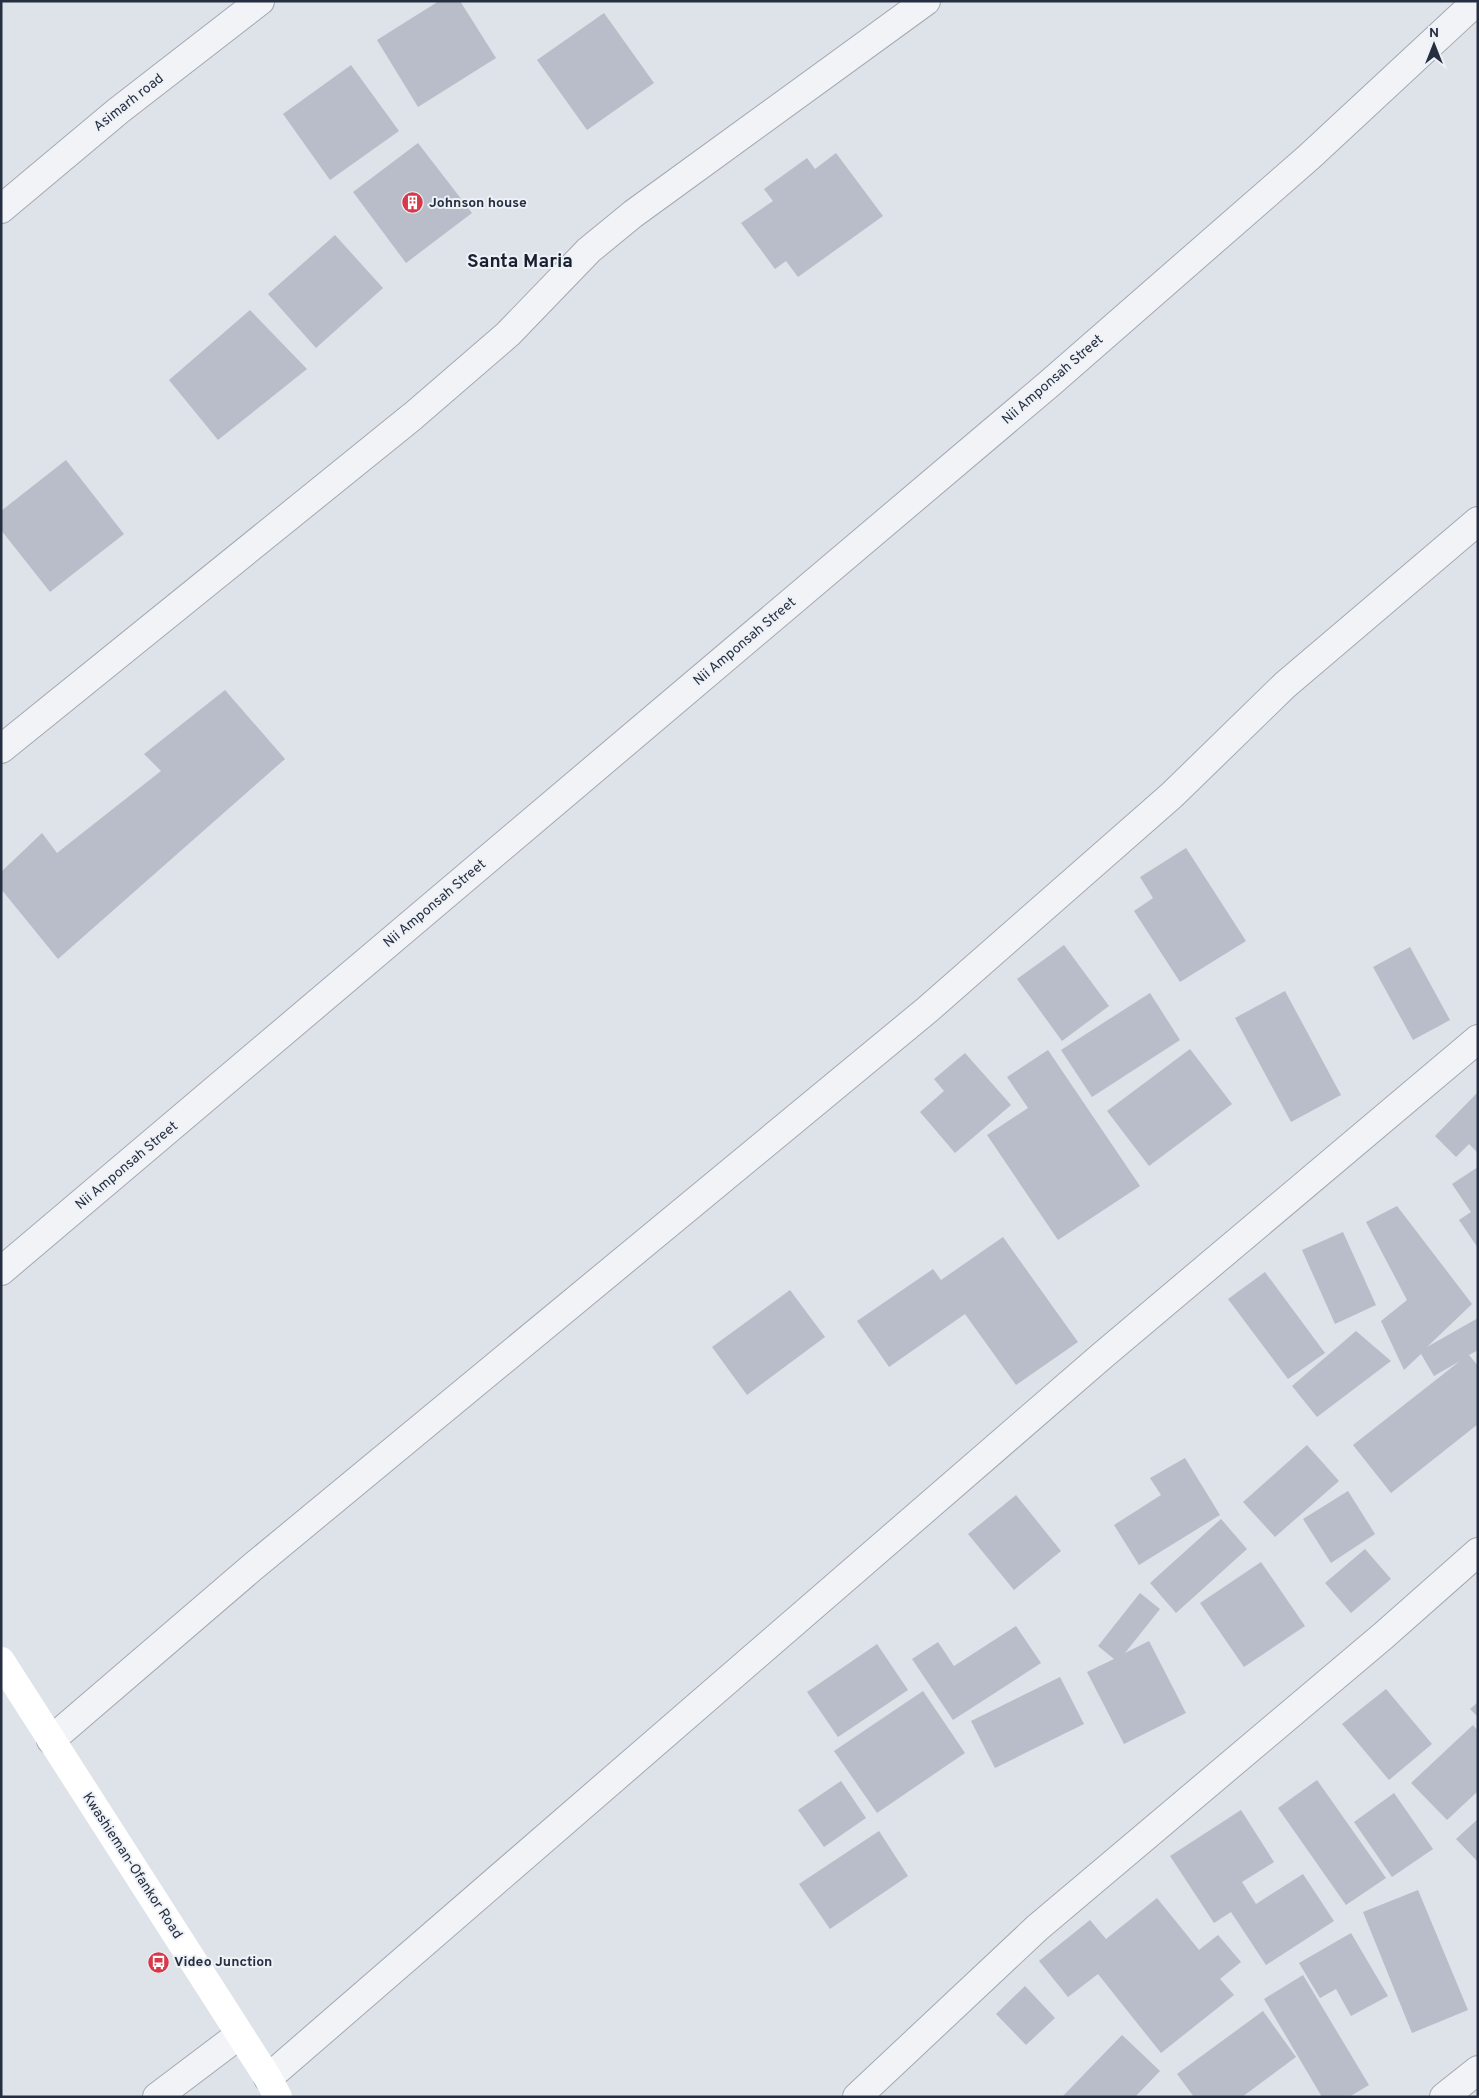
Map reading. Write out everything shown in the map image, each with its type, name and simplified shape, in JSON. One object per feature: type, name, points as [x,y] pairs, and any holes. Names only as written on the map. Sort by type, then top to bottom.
[{"type":"main road","name":"Kwashieman-Ofankor Road","points":[[1,1661],[273,2087]]},
{"type":"street","name":"Asimarh road","points":[[1,209],[118,111],[260,1]]},
{"type":"street","points":[[1,749],[413,416],[508,334],[589,250],[641,209],[926,1]]},
{"type":"street","name":"Nii Amponsah Street","points":[[1,1271],[1049,384],[1309,157],[1477,1]]},
{"type":"street","points":[[51,1740],[262,1559],[927,1010],[1172,795],[1285,685],[1478,521]]},
{"type":"street","points":[[273,2087],[1102,1355],[1478,1039]]},
{"type":"street","points":[[857,2097],[1037,1928],[1383,1636],[1478,1552]]},
{"type":"street","points":[[157,2097],[239,2035]]},
{"type":"street","points":[[1444,2097],[1478,2070]]},
{"type":"building","points":[[439,1],[460,1],[496,58],[418,107],[377,40]]},
{"type":"building","points":[[604,13],[654,83],[587,130],[537,60]]},
{"type":"building","points":[[351,65],[399,131],[330,180],[283,114]]},
{"type":"building","name":"Johnson house","points":[[418,143],[472,213],[406,263],[353,192]]},
{"type":"building","points":[[836,153],[883,216],[798,277],[786,261],[775,269],[741,223],[773,201],[764,189],[807,158],[815,169]]},
{"type":"building","points":[[335,235],[383,288],[316,348],[268,294]]},
{"type":"building","points":[[250,310],[307,369],[218,440],[169,380]]},
{"type":"building","points":[[66,460],[124,534],[50,592],[1,530],[1,511]]},
{"type":"building","points":[[225,690],[285,759],[58,959],[1,889],[1,872],[42,833],[57,853],[161,771],[144,754]]},
{"type":"building","points":[[1186,848],[1246,941],[1180,982],[1134,911],[1153,898],[1140,877]]},
{"type":"building","points":[[1064,945],[1109,1006],[1062,1041],[1017,979]]},
{"type":"building","points":[[1410,947],[1450,1020],[1413,1040],[1373,967]]},
{"type":"building","points":[[1285,991],[1341,1095],[1291,1122],[1235,1018]]},
{"type":"building","points":[[1150,993],[1180,1040],[1092,1097],[1061,1050]]},
{"type":"building","points":[[1190,1049],[1232,1104],[1149,1166],[1107,1111]]},
{"type":"building","points":[[1048,1050],[1140,1186],[1058,1240],[987,1135],[1028,1108],[1007,1077]]},
{"type":"building","points":[[965,1053],[1011,1105],[955,1153],[920,1112],[944,1091],[934,1079]]},
{"type":"building","points":[[1478,1092],[1478,1153],[1469,1144],[1456,1157],[1435,1136]]},
{"type":"building","points":[[1478,1167],[1478,1248],[1459,1220],[1471,1212],[1452,1184]]},
{"type":"building","points":[[1397,1206],[1472,1304],[1427,1347],[1478,1318],[1478,1350],[1469,1355],[1478,1366],[1478,1424],[1391,1493],[1353,1445],[1460,1361],[1434,1376],[1421,1354],[1404,1370],[1381,1321],[1407,1300],[1366,1222]]},
{"type":"building","points":[[1343,1232],[1376,1305],[1335,1324],[1302,1250]]},
{"type":"building","points":[[1003,1237],[1078,1342],[1016,1385],[965,1314],[889,1367],[857,1321],[933,1269],[941,1280]]},
{"type":"building","points":[[1265,1272],[1325,1353],[1288,1379],[1228,1299]]},
{"type":"building","points":[[790,1290],[825,1337],[747,1395],[712,1347]]},
{"type":"building","points":[[1356,1331],[1391,1361],[1317,1417],[1292,1386]]},
{"type":"building","points":[[1307,1445],[1339,1481],[1275,1537],[1243,1502]]},
{"type":"building","points":[[1185,1458],[1220,1515],[1139,1565],[1114,1525],[1161,1495],[1150,1478]]},
{"type":"building","points":[[1348,1491],[1375,1534],[1331,1563],[1303,1519]]},
{"type":"building","points":[[1016,1495],[1061,1551],[1014,1590],[968,1534]]},
{"type":"building","points":[[1221,1519],[1247,1549],[1176,1613],[1150,1583]]},
{"type":"building","points":[[1365,1549],[1391,1579],[1351,1613],[1325,1583]]},
{"type":"building","points":[[1261,1562],[1305,1626],[1244,1667],[1200,1603]]},
{"type":"building","points":[[1140,1593],[1160,1609],[1125,1653],[1149,1641],[1186,1713],[1124,1744],[1087,1672],[1114,1659],[1098,1646]]},
{"type":"building","points":[[1016,1626],[1041,1663],[953,1720],[912,1659],[938,1642],[954,1666]]},
{"type":"building","points":[[877,1644],[908,1690],[838,1737],[807,1692]]},
{"type":"building","points":[[1060,1677],[1084,1724],[995,1768],[971,1721]]},
{"type":"building","points":[[1386,1689],[1432,1744],[1389,1780],[1342,1724]]},
{"type":"building","points":[[923,1691],[965,1753],[877,1813],[834,1751]]},
{"type":"building","points":[[1478,1702],[1478,1717],[1470,1709]]},
{"type":"building","points":[[1473,1725],[1478,1731],[1478,1791],[1447,1820],[1411,1783]]},
{"type":"building","points":[[1317,1780],[1386,1878],[1346,1905],[1278,1808]]},
{"type":"building","points":[[841,1781],[866,1818],[824,1847],[798,1810]]},
{"type":"building","points":[[1394,1793],[1433,1849],[1392,1877],[1354,1822]]},
{"type":"building","points":[[1241,1810],[1274,1862],[1242,1882],[1256,1904],[1303,1874],[1334,1921],[1266,1965],[1231,1912],[1214,1923],[1170,1856]]},
{"type":"building","points":[[1478,1819],[1478,1862],[1456,1839]]},
{"type":"building","points":[[879,1831],[908,1876],[830,1929],[799,1884]]},
{"type":"building","points":[[1418,1890],[1468,2010],[1412,2033],[1363,1912]]},
{"type":"building","points":[[1157,1898],[1199,1950],[1218,1935],[1241,1962],[1220,1979],[1234,1995],[1161,2053],[1098,1974],[1068,1997],[1039,1961],[1090,1920],[1106,1939]]},
{"type":"building","points":[[1351,1933],[1388,1996],[1351,2016],[1336,1989],[1320,1998],[1299,1963]]},
{"type":"building","points":[[1303,1975],[1369,2085],[1349,2097],[1322,2097],[1264,1999]]},
{"type":"building","points":[[1025,1986],[1055,2018],[1026,2045],[996,2014]]},
{"type":"building","points":[[1263,2011],[1296,2057],[1242,2097],[1194,2097],[1177,2074]]},
{"type":"building","points":[[1122,2035],[1160,2071],[1135,2097],[1062,2097]]},
{"type":"place","name":"Johnson house","points":[[413,203]]},
{"type":"place","name":"Video Junction","points":[[158,1962]]},
{"type":"district","name":"Santa Maria","points":[[520,262]]}]
